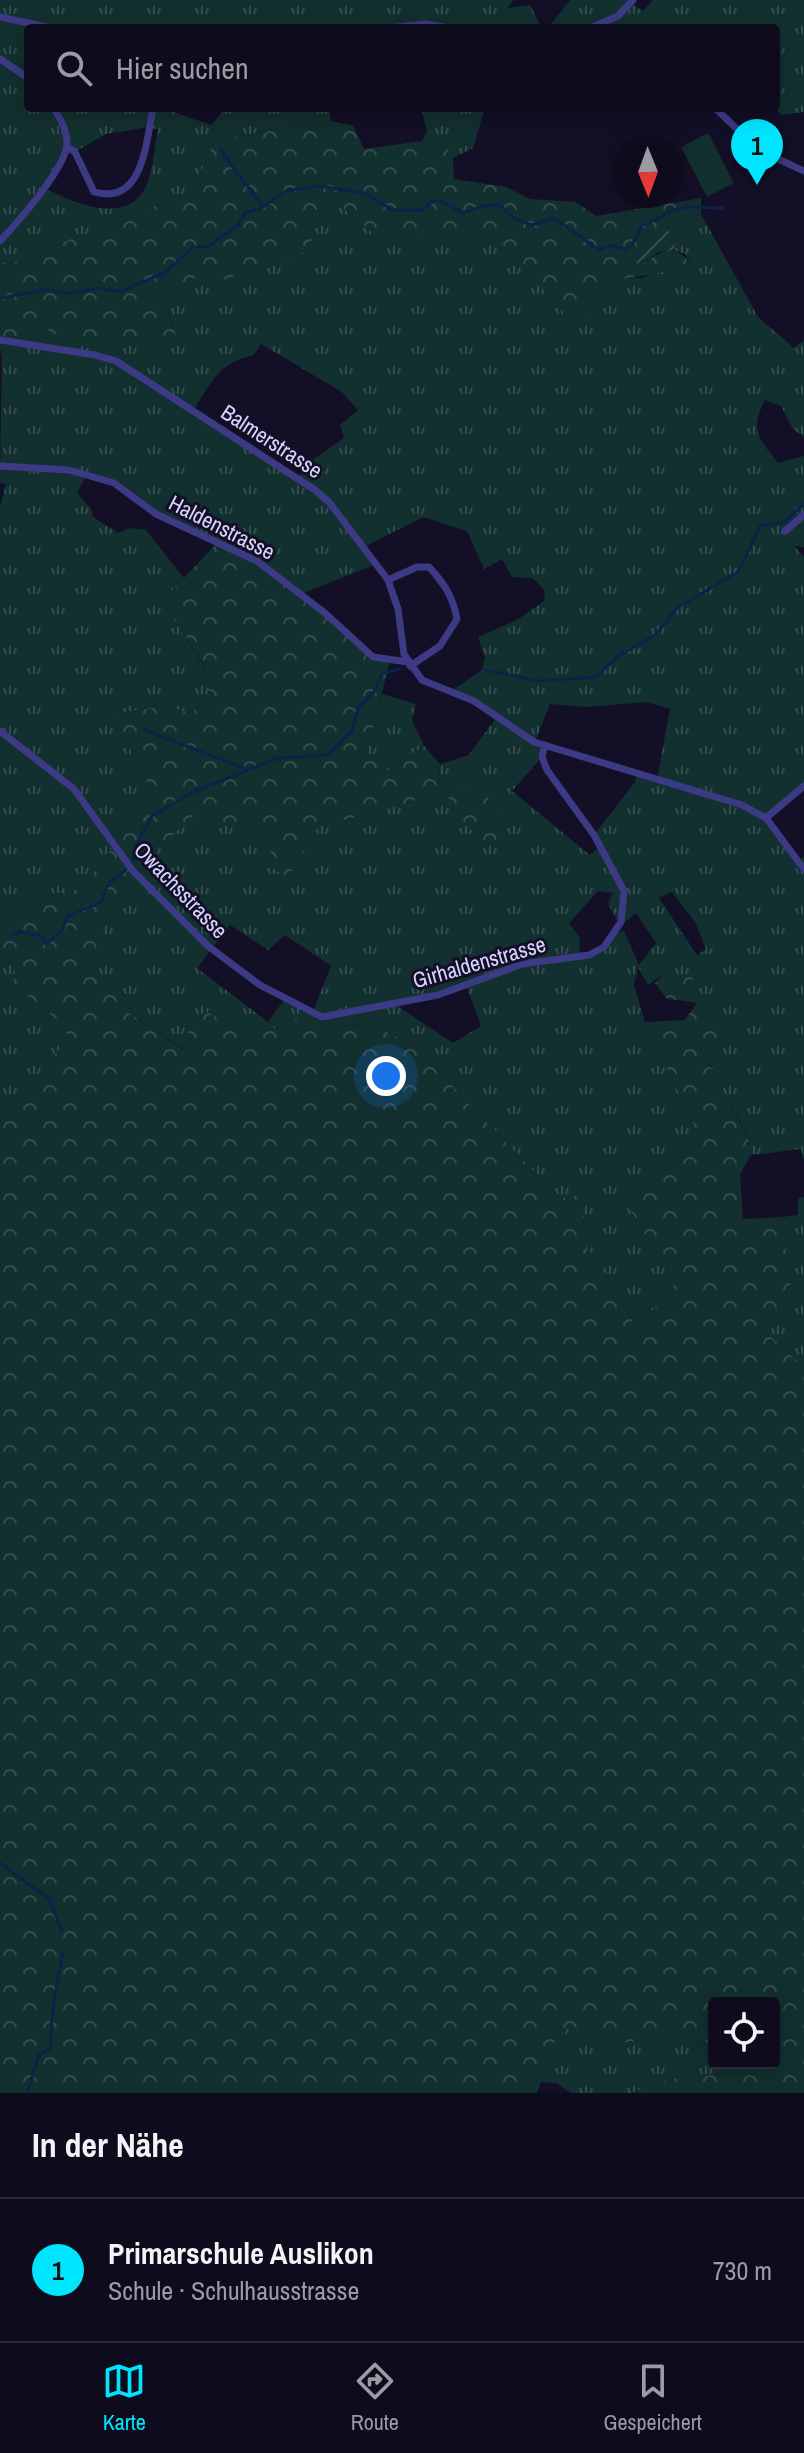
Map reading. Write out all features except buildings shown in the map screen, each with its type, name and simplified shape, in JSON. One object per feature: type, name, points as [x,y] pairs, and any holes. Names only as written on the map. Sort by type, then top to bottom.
[{"type":"street","points":[[599,24],[618,16],[633,0]]},
{"type":"street","points":[[0,17],[33,24]]},
{"type":"street","points":[[0,59],[24,75]]},
{"type":"street","points":[[0,241],[57,169],[67,147],[63,126],[56,112]]},
{"type":"street","points":[[67,147],[75,152],[94,192],[105,195],[125,190],[135,181],[140,169],[152,112]]},
{"type":"street","points":[[719,112],[759,150],[804,171]]},
{"type":"street","name":"Balmerstrasse","points":[[0,340],[116,361],[315,490],[329,502],[388,580],[398,609],[409,664]]},
{"type":"street","name":"Haldenstrasse","points":[[0,466],[69,470],[114,483],[156,514],[257,561],[325,613],[373,657],[409,664]]},
{"type":"street","points":[[785,531],[804,515]]},
{"type":"street","points":[[388,580],[417,567],[429,567],[446,585],[455,607],[457,619],[440,646],[409,664],[422,680],[474,701],[528,739],[742,805],[766,818],[804,869]]},
{"type":"street","name":"Owachsstrasse","points":[[0,731],[74,789],[133,871],[208,946],[284,1000],[322,1017]]},
{"type":"street","name":"Girhaldenstrasse","points":[[322,1017],[438,995],[522,964],[589,955],[604,947],[621,922],[624,891],[594,835],[547,770],[542,757],[545,745]]},
{"type":"street","points":[[766,818],[804,786]]},
{"type":"green space","points":[[0,0],[513,0],[508,8],[530,5],[540,24],[24,24],[24,112],[174,112],[211,125],[222,112],[330,112],[331,121],[215,140],[194,187],[176,201],[145,209],[118,225],[71,239],[20,262],[0,263],[0,241],[4,235],[0,235]],"holes":[[[149,127],[158,130],[153,162],[143,192],[122,207],[94,207],[43,187],[68,148],[75,152],[106,134]]]},
{"type":"green space","points":[[570,0],[633,0],[631,3],[643,11],[653,0],[804,0],[804,112],[782,115],[779,112],[780,24],[551,24]]},
{"type":"green space","points":[[422,112],[484,112],[473,148],[453,158],[447,147],[422,141],[427,131]]},
{"type":"green space","points":[[331,121],[353,126],[364,149],[422,141],[447,147],[453,158],[454,179],[506,187],[530,199],[576,202],[596,216],[643,208],[684,208],[684,201],[701,198],[701,214],[670,224],[632,258],[640,266],[664,252],[676,251],[695,271],[615,279],[575,325],[515,258],[489,241],[450,233],[375,234],[340,206],[312,212],[311,250],[203,287],[196,277],[162,294],[176,335],[70,341],[41,327],[3,341],[0,357],[0,263],[20,262],[71,239],[118,225],[145,209],[176,201],[194,187],[215,140]]},
{"type":"green space","points":[[708,133],[734,183],[707,197],[684,153],[684,145]]},
{"type":"green space","points":[[340,206],[375,234],[450,233],[489,241],[515,258],[575,324],[615,279],[642,278],[662,269],[694,270],[685,254],[674,250],[675,243],[665,224],[674,218],[701,214],[758,317],[794,348],[804,340],[804,437],[793,429],[781,406],[765,400],[757,427],[761,440],[778,463],[804,456],[804,547],[794,546],[804,557],[804,786],[767,818],[799,861],[804,857],[804,1161],[801,1149],[751,1155],[748,1136],[692,1034],[697,1003],[678,1000],[695,988],[663,974],[648,985],[638,967],[634,985],[645,1022],[703,1145],[625,1202],[675,1283],[637,1329],[602,1267],[581,1241],[584,1216],[560,1199],[413,1045],[374,1026],[345,1025],[312,1014],[331,966],[285,935],[268,950],[230,925],[197,968],[268,1022],[284,1000],[302,1009],[289,1029],[231,1026],[205,1011],[186,1051],[126,1011],[126,996],[90,971],[107,920],[128,883],[194,814],[271,838],[413,802],[439,783],[440,764],[469,755],[498,715],[450,692],[482,670],[485,658],[478,637],[517,620],[544,601],[545,591],[533,578],[512,577],[502,559],[484,569],[467,531],[423,517],[364,547],[376,564],[301,594],[257,561],[156,514],[114,483],[87,473],[77,493],[91,509],[93,517],[118,533],[129,528],[146,530],[184,578],[162,601],[205,668],[211,700],[190,713],[166,706],[113,714],[148,785],[104,863],[71,893],[41,894],[0,930],[0,507],[6,484],[0,483],[2,341],[41,327],[70,341],[176,334],[162,294],[312,212]],"holes":[[[261,344],[342,392],[358,410],[340,425],[344,438],[314,459],[297,478],[193,411],[217,375],[232,363],[254,355]],[[647,702],[670,709],[657,779],[637,773],[635,782],[594,835],[600,846],[590,855],[512,791],[542,757],[545,745],[535,742],[550,704],[587,707]],[[598,891],[613,893],[608,904],[617,920],[623,923],[636,913],[656,943],[639,965],[624,931],[616,932],[599,952],[579,956],[580,938],[569,923]],[[672,892],[695,922],[706,949],[697,955],[659,898]],[[466,985],[481,1026],[453,1043],[393,1003]]]},
{"type":"green space","points":[[665,224],[675,244],[674,250],[659,252],[639,266],[632,258]]},
{"type":"green space","points":[[217,543],[251,559],[282,579],[354,640],[390,661],[367,751],[388,771],[424,746],[440,764],[439,783],[413,802],[318,827],[288,877],[270,867],[271,838],[194,815],[128,883],[98,943],[90,971],[127,997],[126,1011],[185,1051],[189,1028],[205,1011],[232,1026],[288,1029],[302,1009],[345,1025],[374,1026],[413,1045],[560,1199],[579,1195],[584,1216],[581,1241],[602,1267],[637,1329],[675,1283],[625,1202],[703,1145],[645,1022],[685,1020],[697,1003],[717,1016],[721,1047],[693,1036],[748,1137],[751,1155],[740,1174],[743,1219],[782,1217],[792,1296],[768,1334],[804,1368],[804,2093],[631,2093],[669,2079],[733,2073],[733,2069],[780,2069],[780,1997],[708,1997],[708,2042],[670,2035],[616,2044],[593,2029],[565,2029],[554,2044],[537,2093],[0,2093],[0,1110],[7,1114],[69,1037],[55,1018],[14,986],[15,966],[0,953],[0,930],[41,894],[71,893],[104,863],[148,785],[112,714],[166,706],[190,713],[211,700],[205,667],[162,601]]},
{"type":"green space","points":[[382,694],[416,704],[412,720],[424,746],[388,771],[366,751]]},
{"type":"green space","points":[[457,783],[477,790],[492,802],[499,819],[496,840],[485,843],[454,810],[447,785]]},
{"type":"green space","points":[[0,953],[15,966],[15,987],[55,1018],[69,1037],[7,1115],[0,1110]]},
{"type":"green space","points":[[663,974],[692,976],[695,988],[678,1000],[667,999],[655,983]]},
{"type":"green space","points":[[804,1197],[804,1368],[768,1334],[792,1296],[782,1217],[798,1215],[798,1199]]},
{"type":"green space","points":[[582,2024],[606,2033],[616,2044],[670,2035],[708,2042],[708,2069],[733,2069],[733,2073],[669,2079],[631,2093],[571,2093],[556,2083],[540,2082],[554,2044],[565,2029]]},
{"type":"waterway","points":[[220,148],[263,207]]},
{"type":"waterway","points":[[0,298],[44,290],[71,293],[97,288],[120,292],[166,272],[193,247],[207,247],[237,226],[245,213],[263,207],[286,191],[318,186],[365,193],[392,210],[422,210],[433,201],[440,201],[464,213],[482,206],[500,205],[513,218],[532,225],[554,218],[599,250],[611,245],[625,250],[631,247],[642,225],[677,209],[723,208]]},
{"type":"waterway","points":[[486,670],[538,681],[596,677],[618,656],[655,635],[677,608],[738,572],[760,526],[785,522],[804,504]]},
{"type":"waterway","points":[[133,861],[136,846],[152,816],[193,792],[278,758],[328,755],[352,731],[358,708],[374,692],[382,674],[399,669]]},
{"type":"waterway","points":[[145,730],[246,769]]},
{"type":"waterway","points":[[11,935],[21,932],[41,936],[46,944],[62,931],[68,916],[101,902],[108,884],[126,870]]},
{"type":"waterway","points":[[0,1863],[49,1899],[62,1931]]},
{"type":"waterway","points":[[27,2093],[39,2055],[51,2048],[53,2011],[63,1952]]},
{"type":"place","name":"Primarschule Auslikon","points":[[757,185]]}]
